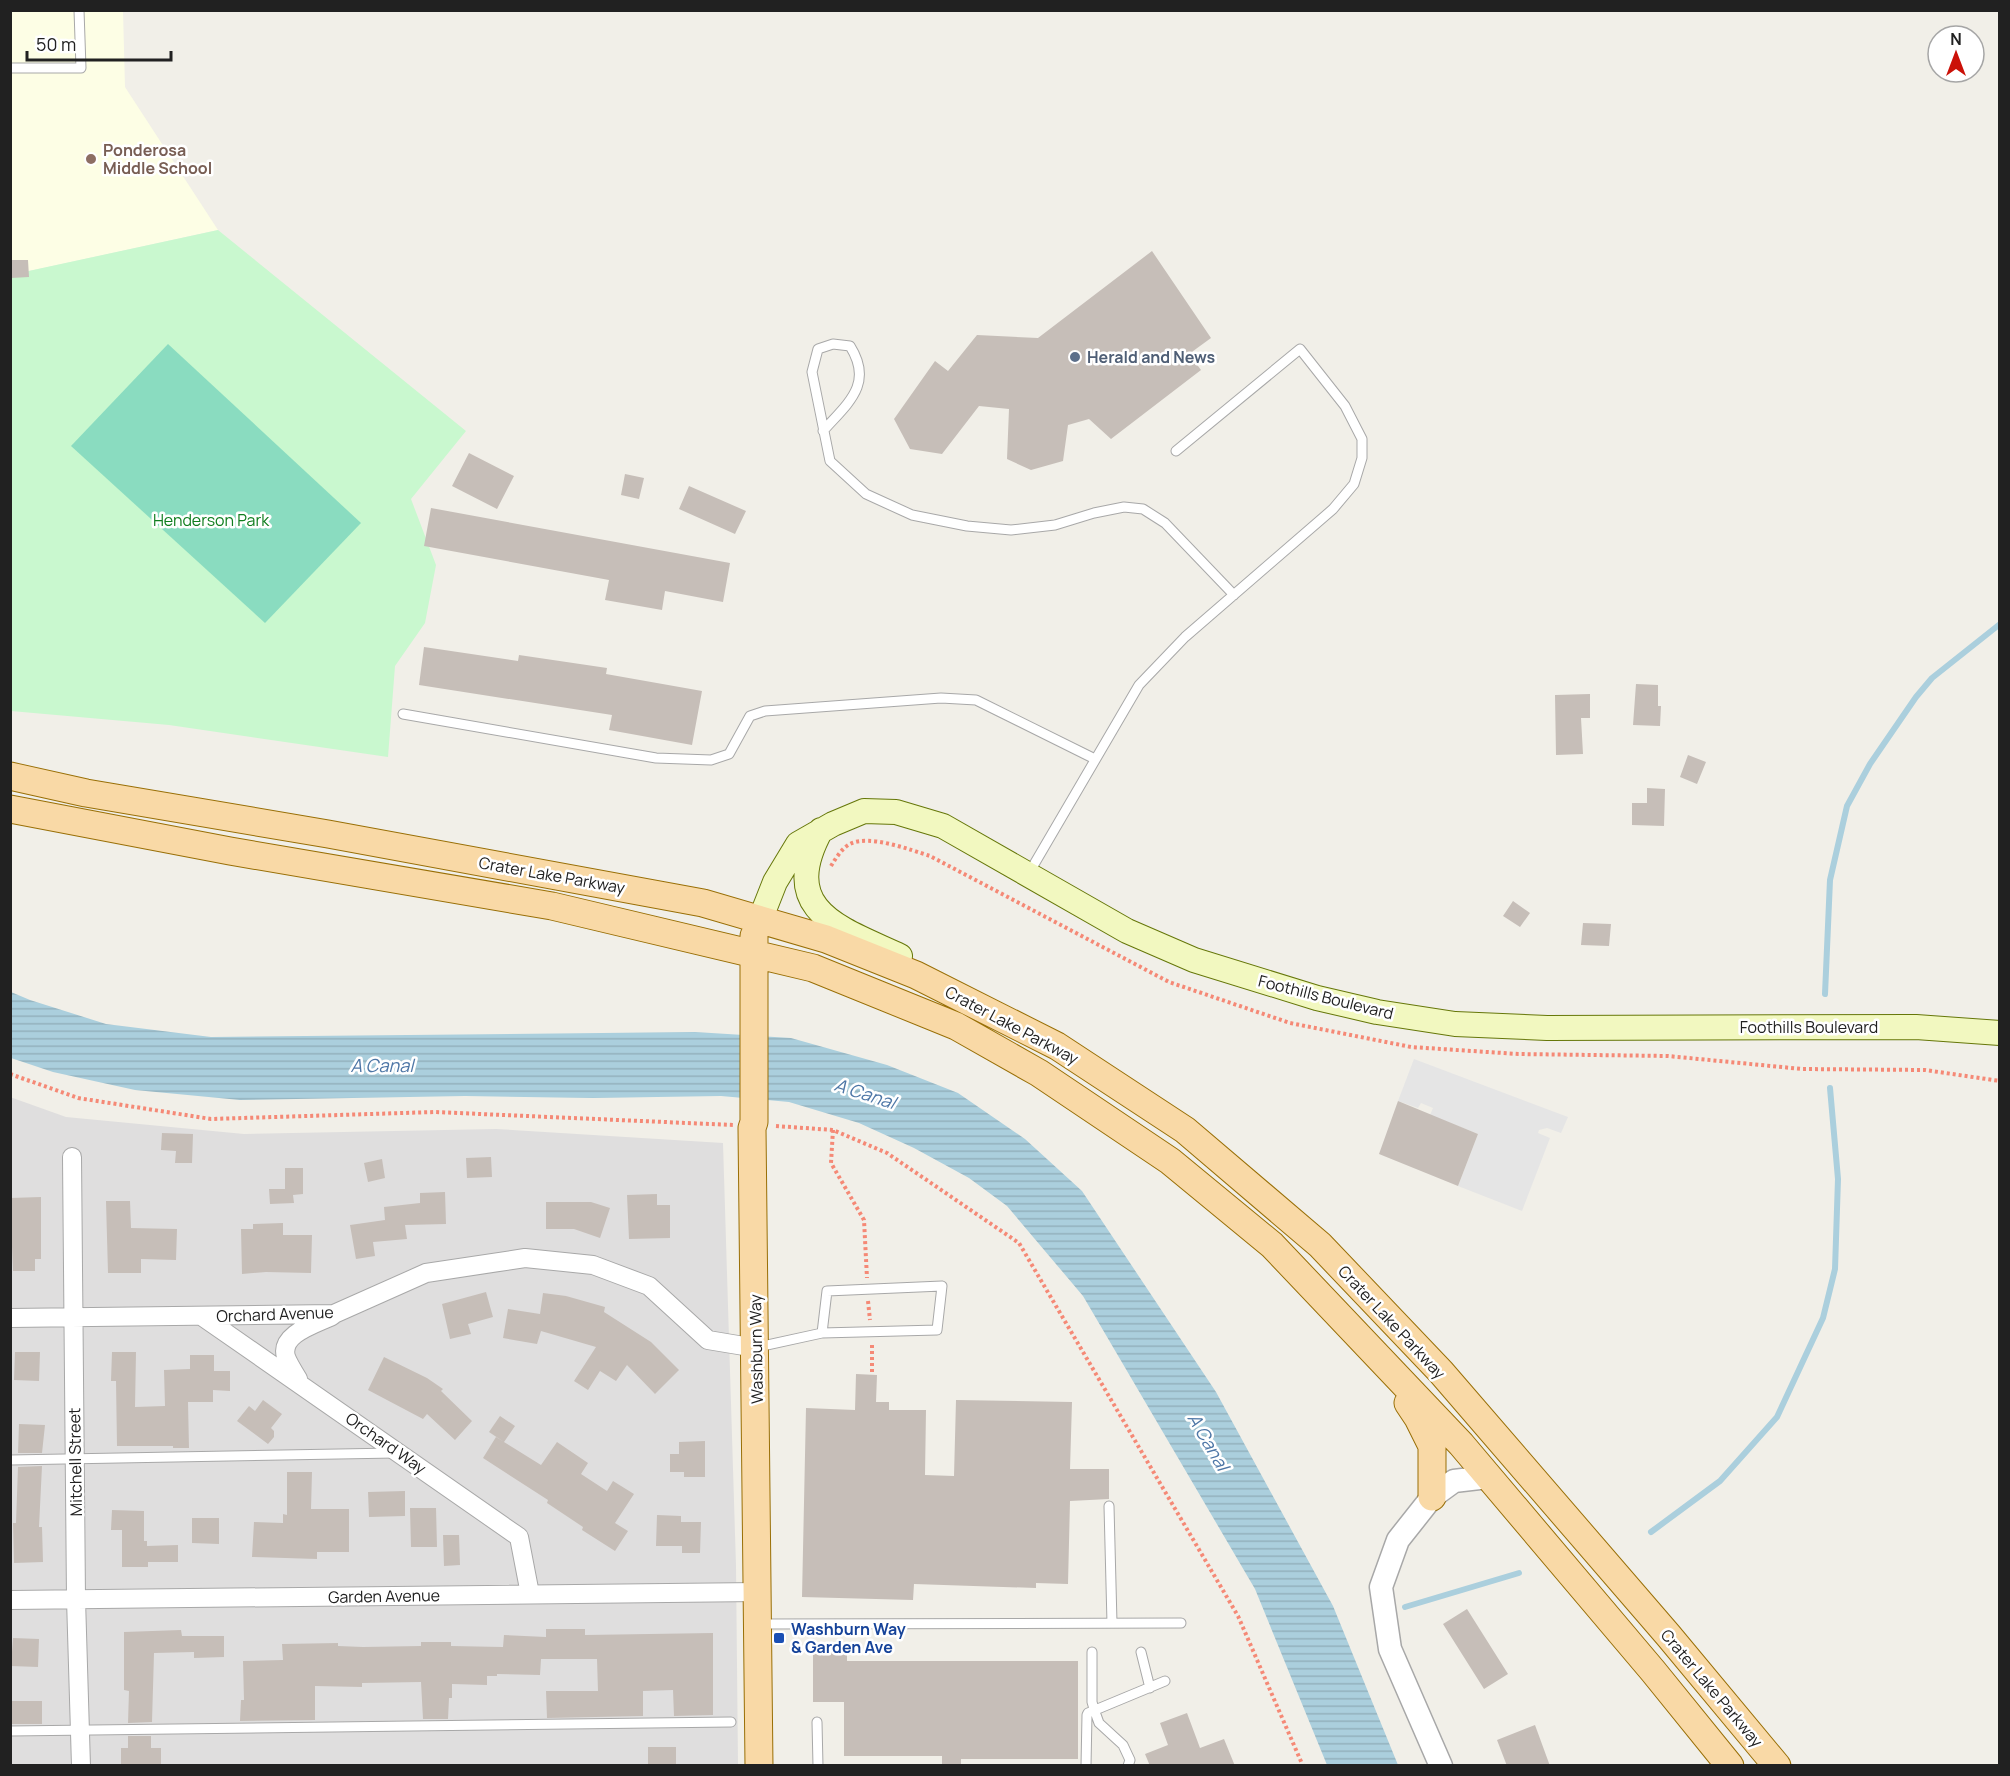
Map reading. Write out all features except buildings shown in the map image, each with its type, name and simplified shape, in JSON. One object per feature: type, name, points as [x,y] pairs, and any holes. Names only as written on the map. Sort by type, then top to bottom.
[{"type":"main road","name":"Crater Lake Parkway","points":[[10,776],[86,793],[328,834],[703,903],[813,968],[956,1026],[1039,1073],[1170,1161],[1272,1245],[1461,1443],[1730,1766]]},
{"type":"main road","name":"Crater Lake Parkway","points":[[10,809],[230,851],[552,906],[756,936],[826,939],[916,975],[1057,1046],[1185,1130],[1320,1245],[1448,1381],[1660,1626],[1777,1766]]},
{"type":"main road","name":"Foothills Boulevard","points":[[756,936],[775,882],[798,844],[821,830],[864,812],[896,812],[943,826],[1127,931],[1194,960],[1306,995],[1377,1012],[1455,1024],[1547,1028],[1916,1027],[2000,1033]]},
{"type":"main road","points":[[821,830],[814,844],[807,881],[809,896],[816,907],[826,920],[842,930],[908,960],[942,988]]},
{"type":"main road","name":"Washburn Way","points":[[756,936],[754,1122],[752,1128],[759,1766]]},
{"type":"main road","points":[[1378,1357],[1418,1418],[1432,1446],[1432,1497]]},
{"type":"street","name":"Mitchell Street","points":[[72,1158],[76,1599],[81,1766]]},
{"type":"street","name":"Orchard Avenue","points":[[10,1318],[334,1314],[426,1273],[525,1258],[594,1265],[649,1286],[708,1340],[756,1348]]},
{"type":"street","points":[[300,1383],[286,1356],[286,1345],[290,1337],[334,1314]]},
{"type":"street","name":"Orchard Way","points":[[203,1317],[519,1536],[530,1594]]},
{"type":"street","points":[[1440,1766],[1390,1649],[1381,1587],[1398,1540],[1432,1497],[1454,1481],[1488,1477]]},
{"type":"street","name":"Garden Avenue","points":[[10,1600],[758,1592]]},
{"type":"lane","points":[[10,68],[81,68],[79,10]]},
{"type":"lane","points":[[823,431],[849,401],[861,378],[859,360],[850,346],[834,344],[818,350],[812,372],[823,431],[830,461],[866,494],[912,515],[967,526],[1011,530],[1055,525],[1094,513],[1125,507],[1143,509],[1165,523],[1234,595]]},
{"type":"lane","points":[[1028,875],[1139,684],[1185,637],[1333,509],[1354,484],[1362,458],[1362,439],[1345,406],[1300,349],[1176,451]]},
{"type":"lane","points":[[403,714],[656,758],[711,760],[729,754],[750,716],[765,711],[941,698],[976,700],[1095,759]]},
{"type":"lane","points":[[756,1348],[822,1333],[937,1330],[942,1286],[827,1291],[822,1333]]},
{"type":"lane","points":[[10,1460],[399,1453]]},
{"type":"lane","points":[[1109,1506],[1112,1623]]},
{"type":"lane","points":[[758,1624],[1181,1623]]},
{"type":"lane","points":[[1092,1652],[1092,1702],[1095,1712],[1100,1723],[1123,1745],[1130,1760],[1128,1766]]},
{"type":"lane","points":[[1141,1652],[1150,1688]]},
{"type":"lane","points":[[1086,1766],[1087,1715],[1165,1682]]},
{"type":"lane","points":[[10,1731],[731,1722]]},
{"type":"lane","points":[[817,1722],[818,1766]]},
{"type":"path","points":[[833,1130],[831,1163],[864,1220],[867,1289],[872,1332],[872,1375]]},
{"type":"shaded area","name":"Ponderosa Middle School","points":[[10,11],[123,11],[125,87],[218,230],[11,275]]},
{"type":"shaded area","points":[[1414,1059],[1568,1117],[1561,1133],[1547,1128],[1539,1130],[1538,1133],[1550,1138],[1522,1211],[1458,1186],[1478,1134],[1430,1115],[1433,1108],[1421,1103],[1418,1108],[1398,1101]]},
{"type":"shaded area","points":[[10,1097],[66,1117],[244,1134],[496,1129],[723,1143],[736,1566],[738,1765],[11,1765]]},
{"type":"green space","name":"Henderson Park","points":[[218,230],[466,431],[411,499],[436,565],[425,623],[395,666],[388,757],[169,725],[11,711],[10,275]]},
{"type":"green space","points":[[168,344],[361,523],[265,623],[71,446]]},
{"type":"water","name":"A Canal","points":[[11,992],[106,1024],[211,1037],[695,1032],[791,1038],[887,1065],[958,1093],[1025,1139],[1082,1191],[1216,1392],[1333,1606],[1398,1765],[1327,1765],[1255,1589],[1083,1296],[1007,1206],[969,1178],[914,1148],[859,1123],[789,1102],[721,1096],[593,1098],[465,1096],[240,1100],[135,1090],[53,1072],[11,1058]]},
{"type":"waterway","points":[[1825,994],[1830,880],[1847,806],[1870,764],[1916,697],[1932,678],[2000,624]]},
{"type":"waterway","points":[[1651,1532],[1720,1481],[1777,1417],[1823,1318],[1835,1269],[1838,1179],[1830,1088]]},
{"type":"waterway","points":[[1405,1607],[1519,1573]]},
{"type":"place","name":"Ponderosa Middle School","points":[[91,159]]},
{"type":"place","name":"Herald and News","points":[[1075,357]]},
{"type":"place","name":"Washburn Way & Garden Ave","points":[[779,1638]]}]
